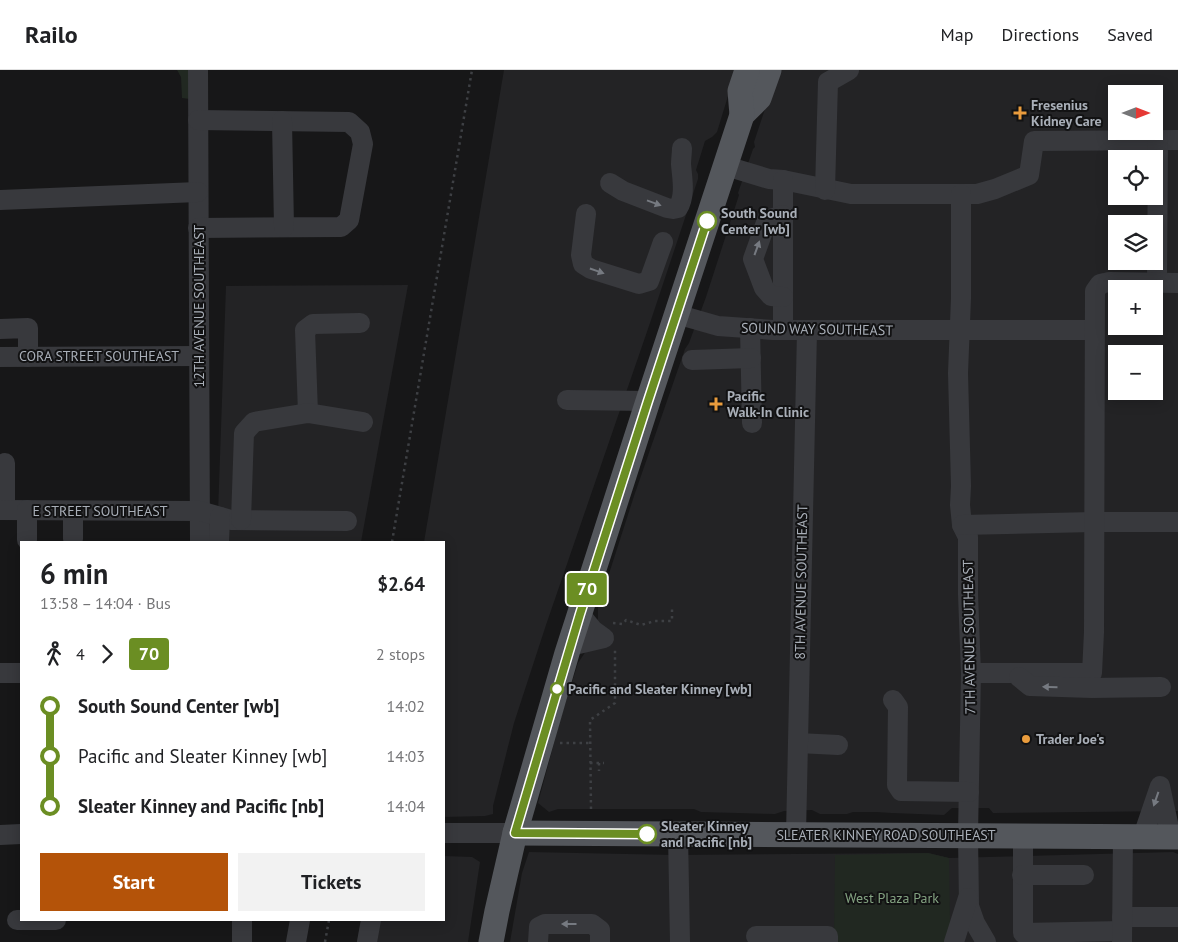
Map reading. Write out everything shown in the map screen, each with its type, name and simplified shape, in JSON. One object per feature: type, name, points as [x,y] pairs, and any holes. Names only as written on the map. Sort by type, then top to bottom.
[{"type":"main road","points":[[491,942],[515,833],[570,646],[742,115],[740,92],[747,70]]},
{"type":"main road","points":[[742,115],[759,98],[769,70]]},
{"type":"main road","name":"SLEATER KINNEY ROAD SOUTHEAST","points":[[515,833],[1174,837]]},
{"type":"street","name":"12TH AVENUE SOUTHEAST","points":[[198,70],[200,541]]},
{"type":"street","points":[[825,190],[828,82],[848,70]]},
{"type":"street","points":[[198,120],[349,122],[360,132],[363,144],[350,220],[341,226],[198,228]]},
{"type":"street","points":[[282,121],[284,227]]},
{"type":"street","points":[[726,166],[769,179],[783,180],[851,194],[977,194],[1029,175],[1034,141],[1158,140],[1157,280]]},
{"type":"street","points":[[1163,140],[1178,140]]},
{"type":"street","points":[[610,183],[623,191],[667,208],[678,208],[683,196],[682,148]]},
{"type":"street","points":[[783,180],[783,330]]},
{"type":"street","points":[[0,200],[198,192]]},
{"type":"street","name":"7TH AVENUE SOUTHEAST","points":[[961,194],[961,298],[958,373],[960,505],[962,525],[968,536],[971,673],[968,835],[969,906],[974,924],[984,941]]},
{"type":"street","points":[[586,214],[581,255],[583,264],[591,269],[639,284],[645,283],[649,281],[664,242]]},
{"type":"street","points":[[783,215],[767,220],[752,260],[764,288],[771,296],[783,297]]},
{"type":"street","points":[[971,673],[1092,672],[1094,632],[1095,291],[1100,284],[1108,282]]},
{"type":"street","points":[[1163,283],[1178,283]]},
{"type":"street","name":"SOUND WAY SOUTHEAST","points":[[676,314],[718,326],[783,330],[1094,330]]},
{"type":"street","points":[[308,413],[305,330],[313,324],[360,323]]},
{"type":"street","points":[[0,328],[28,328],[28,357]]},
{"type":"street","points":[[750,328],[752,423]]},
{"type":"street","name":"8TH AVENUE SOUTHEAST","points":[[796,834],[807,330]]},
{"type":"street","name":"CORA STREET SOUTHEAST","points":[[0,357],[199,356]]},
{"type":"street","points":[[692,360],[751,358]]},
{"type":"street","points":[[567,400],[648,401]]},
{"type":"street","points":[[241,520],[244,433],[254,422],[308,413],[363,422]]},
{"type":"street","points":[[3,510],[5,463]]},
{"type":"street","name":"E STREET SOUTHEAST","points":[[3,510],[200,511],[231,520],[347,521]]},
{"type":"street","points":[[27,510],[27,540]]},
{"type":"street","points":[[73,510],[73,539]]},
{"type":"street","points":[[219,541],[220,517]]},
{"type":"street","points":[[962,525],[1178,522]]},
{"type":"street","points":[[0,673],[20,673]]},
{"type":"street","points":[[1014,673],[1030,686],[1092,688],[1161,687]]},
{"type":"street","points":[[893,700],[898,707],[897,785],[901,791],[969,792]]},
{"type":"street","points":[[798,743],[838,745]]},
{"type":"street","points":[[1122,930],[1133,836],[1160,786],[1174,837]]},
{"type":"street","name":"SLEATER KINNEY ROAD SOUTHEAST","points":[[445,833],[515,833]]},
{"type":"street","points":[[0,835],[20,834]]},
{"type":"street","points":[[678,834],[680,942]]},
{"type":"street","points":[[1022,836],[1023,933],[1122,930],[1178,917]]},
{"type":"street","points":[[1022,875],[1084,875]]},
{"type":"street","points":[[954,942],[969,896]]},
{"type":"street","points":[[242,921],[242,942]]},
{"type":"street","points":[[296,942],[300,921]]},
{"type":"street","points":[[367,942],[371,921]]},
{"type":"street","points":[[541,933],[592,924],[600,930],[600,942]]},
{"type":"street","points":[[756,936],[828,936],[828,942]]},
{"type":"path","points":[[392,541],[472,70]]},
{"type":"path","points":[[615,624],[623,624],[626,620],[641,625],[655,621],[672,621],[672,607]]},
{"type":"path","points":[[591,809],[590,720],[615,704],[615,647]]},
{"type":"path","points":[[554,744],[590,743]]},
{"type":"path","points":[[590,763],[604,763]]},
{"type":"path","points":[[599,763],[599,771]]},
{"type":"path","points":[[325,942],[329,921]]},
{"type":"shaded area","points":[[504,70],[736,70],[717,132],[705,141],[696,170],[698,179],[546,625],[514,723],[493,806],[493,814],[485,816],[445,817],[445,541],[424,541]]},
{"type":"shaded area","points":[[778,70],[1178,70],[1178,811],[993,813],[989,808],[952,808],[944,815],[876,812],[820,814],[812,810],[784,811],[775,814],[701,812],[694,809],[558,809],[549,812],[538,803],[561,717],[578,663],[586,651],[598,618],[598,608],[634,496],[685,349],[706,297],[739,195],[738,193],[755,147],[754,142]]},
{"type":"shaded area","points":[[408,285],[361,541],[217,541],[226,286]]},
{"type":"shaded area","points":[[529,852],[675,855],[928,853],[949,858],[1173,852],[1178,854],[1178,942],[510,942],[522,873]]},
{"type":"shaded area","points":[[445,856],[472,857],[480,862],[468,942],[357,942],[361,921],[445,921]]},
{"type":"green space","points":[[177,70],[198,70],[198,100],[182,98],[181,77]]},
{"type":"green space","name":"West Plaza Park","points":[[928,853],[949,858],[950,925],[946,942],[834,942],[835,855]]},
{"type":"bus line","name":"70","points":[[647,834],[515,833],[567,653],[707,221]]},
{"type":"place","name":"Fresenius Kidney Care","points":[[1020,113]]},
{"type":"place","name":"South Sound Center [wb]","points":[[707,221]]},
{"type":"place","name":"Pacific Walk-In Clinic","points":[[716,404]]},
{"type":"place","name":"Pacific and Sleater Kinney [wb]","points":[[557,689]]},
{"type":"place","name":"Trader Joe's","points":[[1026,739]]},
{"type":"place","name":"Sleater Kinney and Pacific [nb]","points":[[647,834]]}]
